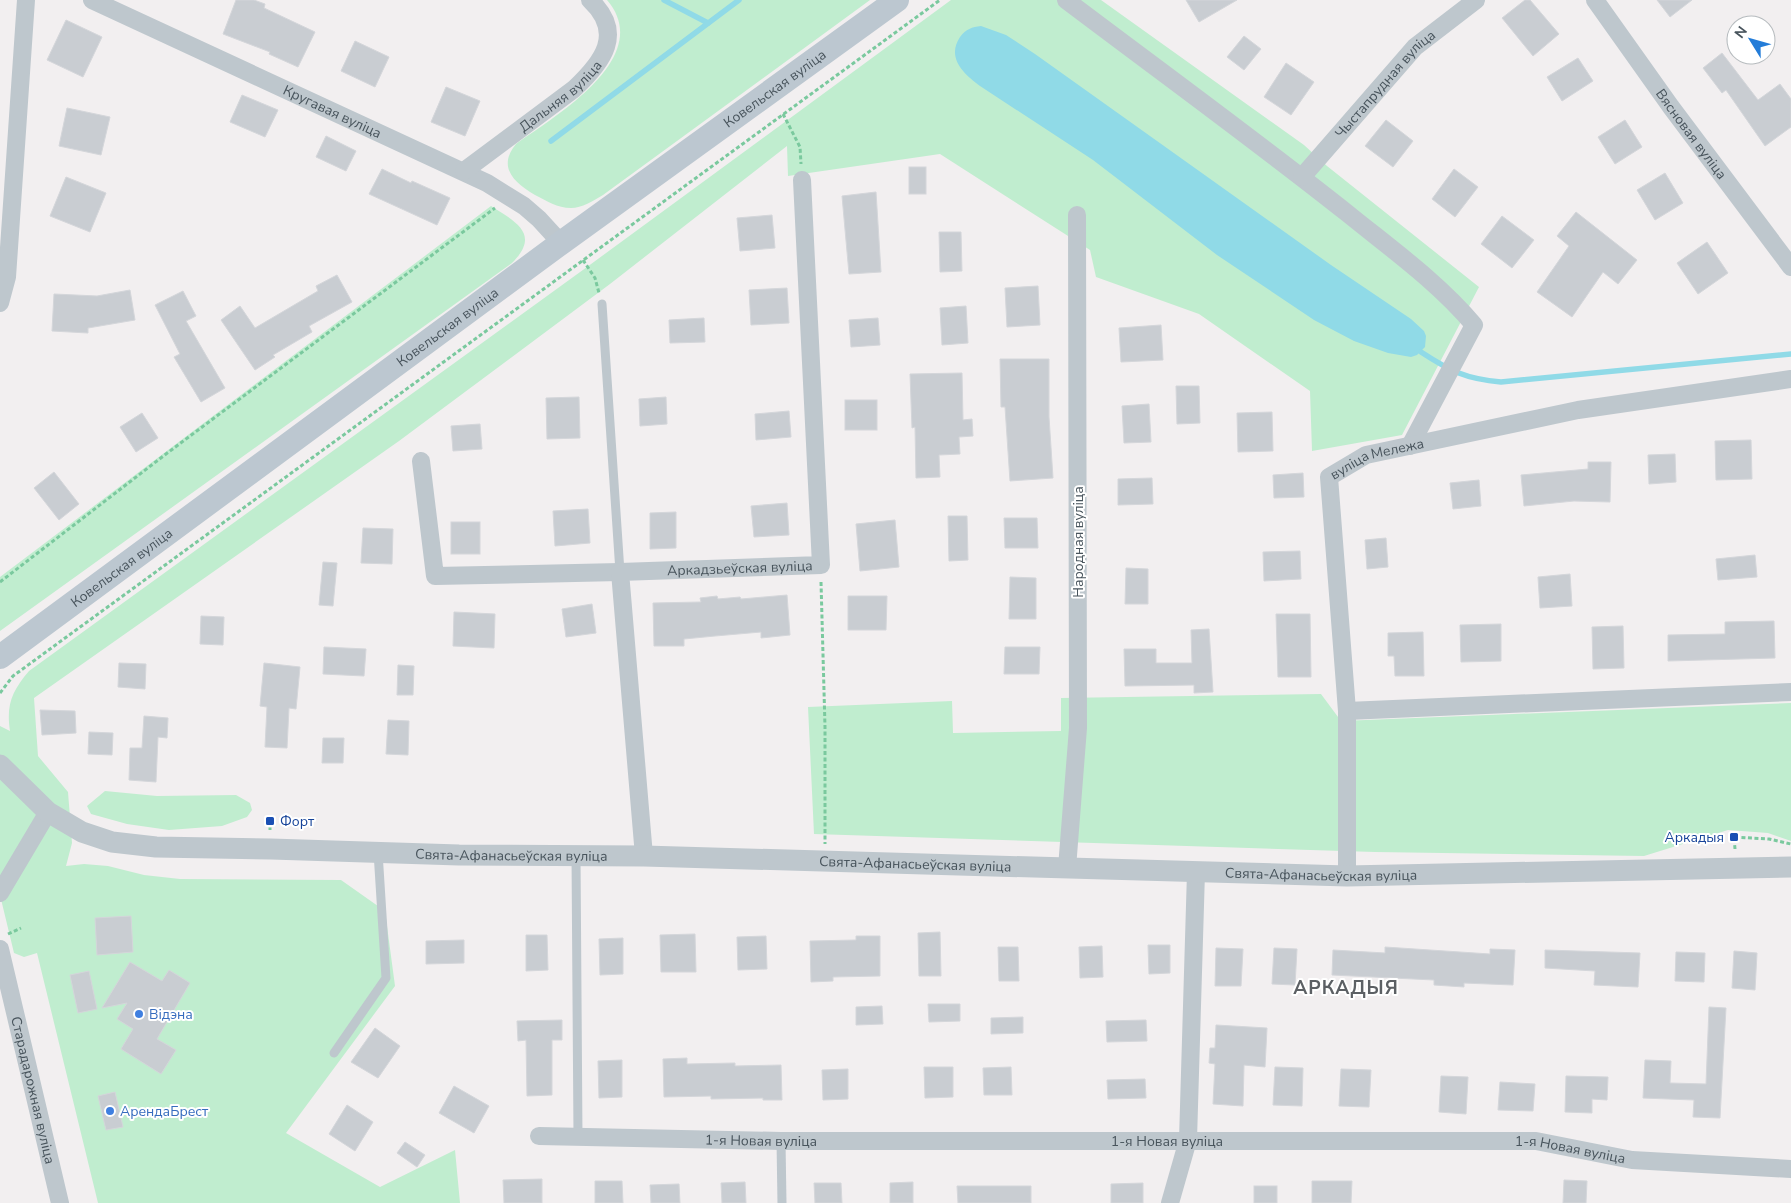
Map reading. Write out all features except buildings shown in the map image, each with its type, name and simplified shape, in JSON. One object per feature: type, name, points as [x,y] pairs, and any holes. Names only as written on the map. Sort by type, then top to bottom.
[{"type":"main road","name":"Ковельская вуліца","points":[[0,656],[560,243],[897,0]]},
{"type":"street","points":[[0,303],[7,277],[26,0]]},
{"type":"street","name":"Кругавая вуліца","points":[[92,0],[464,171],[524,206],[539,219],[560,243]]},
{"type":"street","name":"Дальняя вуліца","points":[[464,171],[574,89],[598,63],[606,48],[608,32],[606,18],[590,0]]},
{"type":"street","points":[[1066,0],[1302,177],[1450,298],[1474,325],[1410,446]]},
{"type":"street","name":"Чыстапрудная вуліца","points":[[1302,177],[1415,47],[1476,0]]},
{"type":"street","name":"Вясновая вуліца","points":[[1594,0],[1791,267]]},
{"type":"street","name":"Аркадзьеўская вуліца","points":[[421,460],[435,576],[821,565],[802,180]]},
{"type":"street","name":"Народная вуліца","points":[[1068,868],[1078,728],[1077,215]]},
{"type":"street","name":"вуліца Мележа","points":[[1347,876],[1347,711],[1329,477],[1366,455],[1578,410],[1791,379]]},
{"type":"street","points":[[620,572],[644,856]]},
{"type":"street","points":[[1347,711],[1791,692]]},
{"type":"street","name":"Свята-Афанасьеўская вуліца","points":[[0,766],[48,812],[82,832],[112,842],[156,847],[460,855],[644,856],[1347,876],[1791,866]]},
{"type":"street","points":[[0,893],[48,812]]},
{"type":"street","points":[[1170,1203],[1188,1140],[1196,872]]},
{"type":"street","name":"Старадарожная вуліца","points":[[0,949],[60,1203]]},
{"type":"street","name":"1-я Новая вуліца","points":[[539,1136],[781,1140],[1536,1141],[1632,1160],[1791,1169]]},
{"type":"lane","points":[[602,304],[620,572]]},
{"type":"lane","points":[[334,1053],[386,978],[378,852]]},
{"type":"lane","points":[[576,855],[578,1137]]},
{"type":"lane","points":[[781,1140],[782,1203]]},
{"type":"path","points":[[0,693],[13,676],[940,0]]},
{"type":"path","points":[[783,114],[800,147],[802,180]]},
{"type":"path","points":[[0,582],[166,454],[509,197]]},
{"type":"path","points":[[583,260],[595,278],[602,304]]},
{"type":"path","points":[[821,565],[825,727],[825,862]]},
{"type":"path","points":[[1734,837],[1770,839],[1791,844]]},
{"type":"green space","points":[[607,0],[870,0],[603,195],[579,207],[561,207],[535,195],[520,185],[511,174],[508,160],[510,152],[516,144],[575,101],[594,83],[610,63],[619,43],[619,21]]},
{"type":"green space","points":[[951,0],[1101,0],[1304,145],[1327,166],[1479,287],[1402,435],[1312,451],[1310,391],[1199,314],[1096,277],[1090,250],[940,154],[788,176],[787,146],[610,284],[399,441],[34,698],[38,756],[68,792],[72,843],[66,866],[84,864],[108,866],[144,875],[180,879],[341,880],[385,911],[395,986],[286,1133],[380,1187],[455,1150],[460,1203],[98,1203],[37,953],[24,957],[14,953],[0,895],[0,726],[10,731],[10,706],[18,685],[29,671],[587,267]]},
{"type":"green space","points":[[491,206],[516,223],[525,236],[520,253],[512,263],[0,631],[0,577]]},
{"type":"green space","points":[[1321,694],[1341,721],[1791,703],[1791,841],[1768,833],[1728,830],[1644,856],[1375,852],[814,834],[808,707],[952,701],[953,733],[1061,731],[1061,698]]},
{"type":"green space","points":[[105,791],[157,796],[236,795],[250,803],[252,810],[247,817],[222,826],[169,830],[127,824],[91,814],[87,806]]},
{"type":"water","points":[[981,26],[1006,35],[1035,54],[1331,265],[1411,319],[1424,331],[1426,336],[1425,347],[1417,355],[1411,357],[1388,353],[1354,341],[1314,320],[1217,255],[1093,160],[980,86],[963,71],[956,59],[955,52],[956,45],[962,34],[969,29]]},
{"type":"waterway","points":[[664,0],[708,23]]},
{"type":"waterway","points":[[551,141],[739,0]]},
{"type":"waterway","points":[[1421,352],[1459,373],[1478,379],[1501,382],[1791,354]]},
{"type":"place","name":"Форт","points":[[270,821]]},
{"type":"place","name":"Аркадыя","points":[[1734,837]]},
{"type":"place","name":"Відэна","points":[[139,1014]]},
{"type":"place","name":"АрендаБрест","points":[[110,1111]]},
{"type":"district","name":"АРКАДЫЯ","points":[[1346,987]]}]
